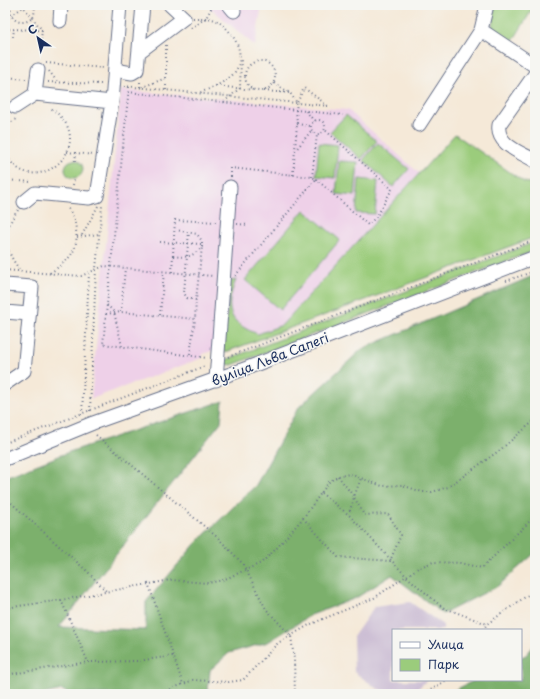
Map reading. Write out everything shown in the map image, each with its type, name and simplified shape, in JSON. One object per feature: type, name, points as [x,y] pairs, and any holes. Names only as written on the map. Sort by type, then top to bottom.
[{"type":"street","points":[[60,5],[60,21]]},
{"type":"street","points":[[24,202],[35,193],[61,190],[90,198],[97,196],[112,102],[114,85],[112,69],[120,5]]},
{"type":"street","points":[[112,69],[132,73],[137,70],[140,52],[143,5]]},
{"type":"street","points":[[140,52],[184,18],[170,5]]},
{"type":"street","points":[[419,125],[481,30],[487,5]]},
{"type":"street","points":[[481,30],[535,66]]},
{"type":"street","points":[[535,74],[499,125],[498,132],[503,142],[535,161]]},
{"type":"street","points":[[17,112],[35,94],[37,75]]},
{"type":"street","points":[[35,94],[112,102]]},
{"type":"street","points":[[216,380],[213,363],[223,277],[230,187]]},
{"type":"street","name":"вуліца Льва Сапегі","points":[[5,459],[93,423],[216,380],[535,257]]},
{"type":"street","points":[[5,285],[32,287],[24,371],[5,384]]},
{"type":"street","points":[[5,312],[29,314]]},
{"type":"path","points":[[11,5],[11,16],[15,20],[23,23],[33,18],[35,5]]},
{"type":"path","points":[[5,20],[24,5],[42,30],[41,39]]},
{"type":"path","points":[[184,18],[206,18],[220,23],[233,36],[240,52],[241,59],[240,88],[223,102]]},
{"type":"path","points":[[5,29],[42,30]]},
{"type":"path","points":[[13,37],[14,29]]},
{"type":"path","points":[[166,31],[166,90]]},
{"type":"path","points":[[198,93],[215,86],[230,77],[241,59]]},
{"type":"path","points":[[262,61],[269,64],[275,75],[274,82],[269,88],[256,90],[249,85],[246,79],[246,72],[255,62],[262,61]]},
{"type":"path","points":[[58,83],[44,63],[112,69]]},
{"type":"path","points":[[5,77],[37,75],[58,83],[129,86],[140,88],[231,96],[297,103],[305,104],[328,106],[304,88],[297,103],[296,110],[298,124],[293,175]]},
{"type":"path","points":[[140,88],[141,75]]},
{"type":"path","points":[[140,88],[166,78]]},
{"type":"path","points":[[274,82],[290,93],[297,103]]},
{"type":"path","points":[[129,86],[103,344],[190,354],[206,357],[213,363]]},
{"type":"path","points":[[215,86],[290,93]]},
{"type":"path","points":[[128,92],[343,115]]},
{"type":"path","points":[[5,153],[16,167],[26,172],[37,173],[48,171],[58,165],[70,145],[70,134],[66,123],[59,113],[44,106]]},
{"type":"path","points":[[306,111],[314,121]]},
{"type":"path","points":[[5,127],[17,112]]},
{"type":"path","points":[[230,187],[231,168],[312,177],[368,225],[377,216],[392,189],[325,130],[323,122],[319,120],[314,121],[310,126],[311,131],[317,135]]},
{"type":"path","points":[[298,124],[310,126]]},
{"type":"path","points":[[317,135],[325,130]]},
{"type":"path","points":[[295,152],[311,131]]},
{"type":"path","points":[[312,177],[317,135]]},
{"type":"path","points":[[67,152],[101,155]]},
{"type":"path","points":[[75,160],[76,153]]},
{"type":"path","points":[[73,186],[74,178]]},
{"type":"path","points":[[5,270],[81,276],[104,266],[234,277],[316,179]]},
{"type":"path","points":[[5,180],[35,183]]},
{"type":"path","points":[[49,273],[67,261],[77,246],[74,216],[61,190],[73,186],[79,187]]},
{"type":"path","points":[[20,272],[11,259],[6,245],[5,234],[11,220],[24,202]]},
{"type":"path","points":[[82,235],[101,205],[96,269],[90,411]]},
{"type":"path","points":[[172,272],[176,230],[175,220],[248,225]]},
{"type":"path","points":[[176,230],[189,231],[197,234],[202,246],[190,354]]},
{"type":"path","points":[[189,231],[184,293],[187,298],[196,300]]},
{"type":"path","points":[[77,237],[82,235],[99,234]]},
{"type":"path","points":[[5,443],[301,328],[535,240]]},
{"type":"path","points":[[160,242],[202,246]]},
{"type":"path","points":[[173,256],[187,258],[195,255],[202,246]]},
{"type":"path","points":[[121,312],[125,268]]},
{"type":"path","points":[[160,315],[164,272]]},
{"type":"path","points":[[82,414],[88,274]]},
{"type":"path","points":[[107,304],[114,312],[122,346]]},
{"type":"path","points":[[106,314],[121,312],[195,319]]},
{"type":"path","points":[[5,608],[61,600],[171,580],[208,583],[223,580],[235,573],[247,570],[261,563],[275,550],[303,518],[329,482],[338,476],[350,474],[382,486],[402,485],[422,492],[432,492],[448,487],[500,450],[535,420]]},
{"type":"path","points":[[96,435],[217,537],[244,564],[266,609],[291,636],[294,659],[295,694]]},
{"type":"path","points":[[338,476],[354,497],[364,515],[388,514],[402,535],[390,561]]},
{"type":"path","points":[[349,515],[361,478]]},
{"type":"path","points":[[5,493],[8,500],[88,572],[107,592]]},
{"type":"path","points":[[321,493],[349,515],[390,561],[442,607],[487,624]]},
{"type":"path","points":[[159,694],[193,680],[229,682],[243,680],[278,643],[311,624],[374,598],[418,568],[433,562],[460,563],[482,568],[535,516]]},
{"type":"path","points":[[303,518],[338,557],[390,561]]},
{"type":"path","points":[[148,583],[183,684]]},
{"type":"path","points":[[484,629],[487,624],[535,590]]},
{"type":"path","points":[[61,600],[88,662]]},
{"type":"path","points":[[5,675],[88,662],[137,660],[173,656]]},
{"type":"path","points":[[424,694],[445,681]]},
{"type":"shaded area","points":[[207,5],[262,5],[255,46]]},
{"type":"shaded area","points":[[121,90],[348,110],[419,173],[287,325],[203,354],[202,358],[91,399]]},
{"type":"shaded area","points":[[410,602],[443,625],[443,629],[392,629],[392,681],[426,681],[412,694],[400,694],[378,689],[354,672],[353,637],[374,607]]},
{"type":"green space","points":[[495,5],[535,5],[511,44],[492,28]]},
{"type":"green space","points":[[346,115],[377,141],[361,159],[330,132]]},
{"type":"green space","points":[[455,134],[524,182],[535,184],[535,237],[223,353],[230,281],[236,280],[230,299],[231,314],[240,325],[258,334],[282,325]]},
{"type":"green space","points":[[319,143],[338,145],[335,178],[316,176]]},
{"type":"green space","points":[[378,143],[409,169],[393,187],[363,160]]},
{"type":"green space","points":[[74,160],[80,163],[83,169],[80,175],[74,178],[68,175],[65,169],[68,163]]},
{"type":"green space","points":[[339,161],[358,162],[355,196],[336,194]]},
{"type":"green space","points":[[359,179],[378,181],[375,214],[356,213]]},
{"type":"green space","points":[[304,210],[340,240],[280,310],[245,280]]},
{"type":"green space","points":[[535,242],[535,251],[232,365],[226,364],[223,361]]},
{"type":"green space","points":[[535,275],[535,553],[498,586],[443,614],[392,575],[356,598],[311,615],[268,642],[229,653],[210,670],[208,691],[205,694],[70,694],[62,690],[44,694],[5,694],[5,477],[69,452],[223,401],[221,422],[59,627],[146,630],[146,602],[196,543],[256,485],[298,408],[362,349]]},
{"type":"green space","points":[[535,644],[535,694],[447,694],[473,681],[522,681],[522,657],[526,655]]}]
